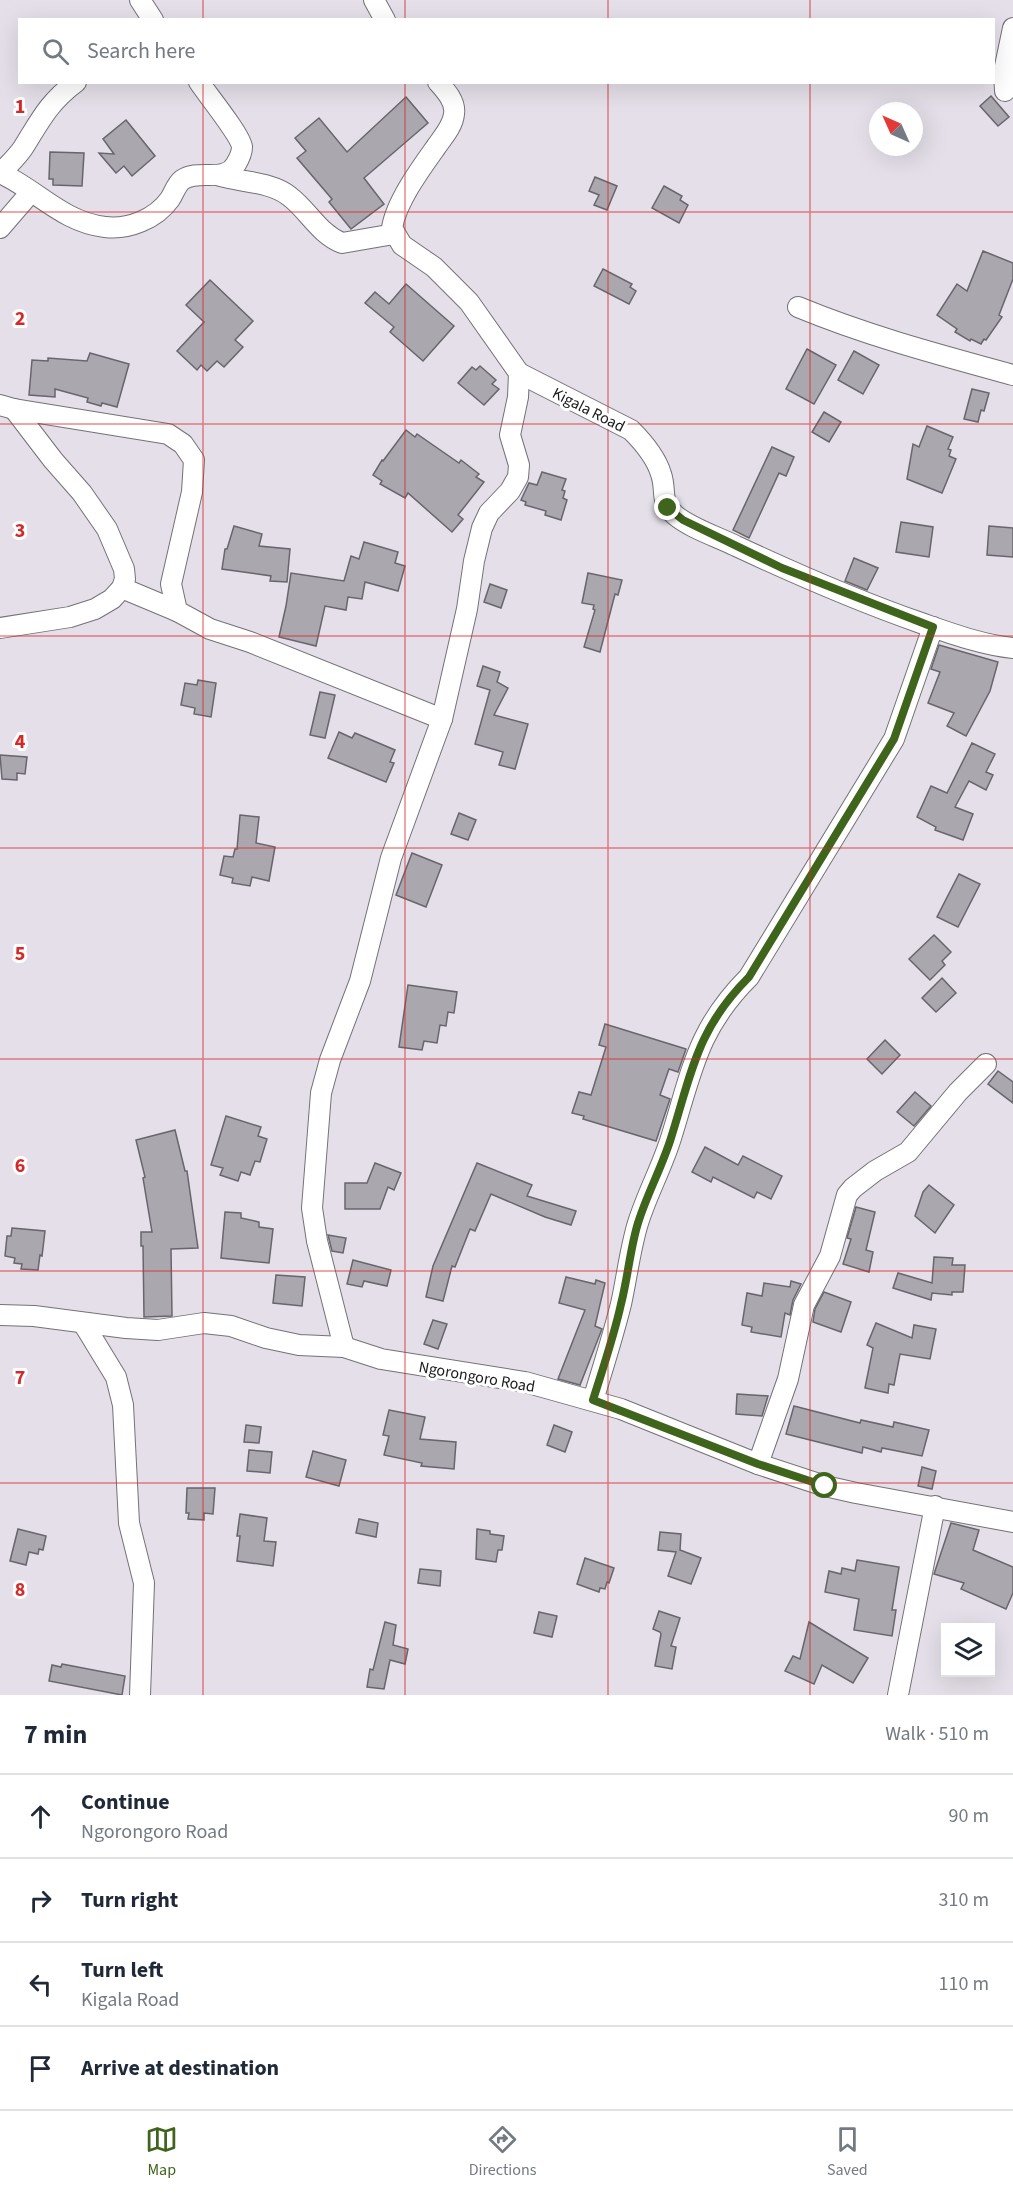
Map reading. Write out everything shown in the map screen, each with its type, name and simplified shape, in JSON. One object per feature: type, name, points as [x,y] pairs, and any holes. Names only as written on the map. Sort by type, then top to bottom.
[{"type":"street","points":[[135,18],[140,0]]},
{"type":"street","points":[[140,0],[152,18]]},
{"type":"street","points":[[374,0],[384,18]]},
{"type":"street","points":[[1005,90],[1005,72],[1013,28]]},
{"type":"street","points":[[74,84],[53,102],[32,130],[22,150],[0,173],[46,204],[91,225],[120,227],[137,223],[160,210],[178,185],[189,177],[196,174],[220,176],[277,189],[287,194],[326,233],[342,243],[394,234]]},
{"type":"street","points":[[200,84],[240,140],[242,148],[230,172],[220,176]]},
{"type":"street","points":[[344,1347],[317,1241],[312,1208],[321,1093],[330,1060],[360,981],[391,858],[442,719],[467,609],[474,561],[482,528],[489,513],[510,491],[518,477],[519,465],[510,435],[518,397],[519,373],[469,302],[434,267],[402,245],[394,234],[393,221],[398,210],[452,123],[453,104],[439,84]]},
{"type":"street","points":[[0,228],[31,192]]},
{"type":"street","points":[[798,307],[873,335],[1013,375]]},
{"type":"street","name":"Kigala Road","points":[[519,373],[630,430],[640,439],[657,463],[662,476],[663,499],[668,508],[683,520],[782,568],[933,627],[975,640],[1013,648]]},
{"type":"street","points":[[7,407],[168,434],[183,444],[194,460],[192,492],[171,584],[177,611]]},
{"type":"street","points":[[0,628],[70,617],[95,609],[112,599],[122,588],[125,579],[124,569],[107,529],[82,494],[7,407]]},
{"type":"street","points":[[122,588],[177,611],[210,629],[250,642],[442,719]]},
{"type":"street","points":[[593,1400],[621,1305],[638,1224],[670,1140],[687,1079],[698,1050],[728,998],[749,977],[894,739],[933,627]]},
{"type":"street","points":[[758,1464],[788,1379],[804,1305],[830,1256],[847,1195],[852,1188],[875,1171],[908,1152],[958,1092],[986,1064]]},
{"type":"street","name":"Ngorongoro Road","points":[[0,1315],[34,1316],[158,1330],[204,1323],[231,1326],[266,1338],[299,1345],[344,1347],[381,1359],[525,1382],[593,1400],[758,1464],[856,1493],[1013,1522]]},
{"type":"street","points":[[83,1323],[116,1377],[123,1405],[129,1524],[144,1583],[140,1695]]},
{"type":"street","points":[[898,1695],[934,1506]]},
{"type":"building","points":[[991,96],[1009,117],[998,126],[980,106]]},
{"type":"building","points":[[406,97],[428,123],[364,178],[384,204],[351,229],[329,202],[332,199],[297,158],[306,151],[295,138],[319,118],[347,152]]},
{"type":"building","points":[[126,120],[155,156],[132,176],[124,166],[116,173],[99,153],[114,154],[103,139]]},
{"type":"building","points":[[50,152],[84,153],[82,186],[53,185],[53,179],[49,179]]},
{"type":"building","points":[[595,177],[617,186],[607,210],[594,205],[599,195],[589,191]]},
{"type":"building","points":[[664,186],[682,196],[680,200],[688,205],[679,223],[652,208]]},
{"type":"building","points":[[983,251],[1013,263],[1013,279],[999,315],[1002,317],[981,344],[971,339],[970,341],[955,332],[957,329],[937,315],[957,284],[967,291]]},
{"type":"building","points":[[603,269],[632,284],[630,287],[636,291],[629,304],[594,286]]},
{"type":"building","points":[[210,280],[253,321],[235,340],[243,347],[224,367],[217,361],[207,371],[201,365],[197,370],[177,351],[204,322],[186,305]]},
{"type":"building","points":[[406,284],[454,326],[423,361],[390,332],[394,327],[365,303],[375,292],[389,304]]},
{"type":"building","points":[[807,349],[836,365],[814,404],[786,389]]},
{"type":"building","points":[[854,351],[879,365],[863,394],[838,380]]},
{"type":"building","points":[[90,353],[129,364],[117,407],[87,402],[88,398],[55,389],[55,397],[29,395],[32,360],[48,361],[48,358],[87,361]]},
{"type":"building","points":[[480,366],[496,380],[492,384],[499,389],[484,405],[458,383],[472,367],[476,370]]},
{"type":"building","points":[[972,389],[989,393],[978,422],[964,419]]},
{"type":"building","points":[[824,412],[841,422],[829,442],[812,432]]},
{"type":"building","points":[[927,426],[953,437],[948,449],[951,450],[949,456],[956,459],[942,493],[907,479],[913,444],[919,447]]},
{"type":"building","points":[[406,430],[415,437],[417,434],[459,463],[461,460],[479,474],[476,477],[484,482],[458,515],[463,519],[452,532],[408,493],[405,498],[380,484],[382,481],[373,475]]},
{"type":"building","points":[[772,447],[794,457],[786,476],[779,473],[749,538],[733,530]]},
{"type":"building","points":[[542,472],[566,479],[562,490],[565,491],[563,498],[567,500],[561,520],[545,515],[546,511],[525,505],[526,502],[521,500],[529,483],[537,485]]},
{"type":"building","points":[[901,522],[933,527],[929,557],[896,552]]},
{"type":"building","points":[[234,526],[262,534],[259,546],[290,549],[287,582],[270,581],[271,576],[222,569],[225,549],[227,549]]},
{"type":"building","points":[[989,526],[1013,528],[1013,557],[987,555]]},
{"type":"building","points":[[364,542],[398,552],[395,563],[405,566],[398,591],[365,582],[362,599],[348,597],[346,610],[325,606],[316,646],[279,637],[291,573],[344,581],[351,556],[359,559]]},
{"type":"building","points":[[854,558],[878,568],[867,590],[845,581]]},
{"type":"building","points":[[588,573],[622,580],[618,595],[615,594],[600,652],[584,647],[595,610],[594,605],[582,603]]},
{"type":"building","points":[[490,584],[507,590],[501,608],[484,602]]},
{"type":"building","points":[[939,645],[998,662],[990,691],[966,736],[947,726],[954,713],[928,703],[940,672],[931,669]]},
{"type":"building","points":[[483,666],[500,672],[497,682],[508,688],[494,715],[528,724],[515,769],[499,765],[503,752],[475,744],[490,690],[477,686]]},
{"type":"building","points":[[198,680],[216,683],[211,717],[194,714],[195,708],[181,705],[185,683],[197,685]]},
{"type":"building","points":[[320,692],[335,695],[325,738],[310,735]]},
{"type":"building","points":[[339,732],[352,738],[355,733],[395,750],[390,762],[394,763],[386,782],[328,758]]},
{"type":"building","points":[[972,743],[995,754],[986,772],[993,775],[986,790],[969,781],[955,807],[973,814],[963,840],[935,830],[936,827],[917,817],[931,786],[947,793]]},
{"type":"building","points":[[0,755],[27,757],[25,774],[17,773],[17,780],[2,779]]},
{"type":"building","points":[[459,813],[476,820],[468,840],[451,834]]},
{"type":"building","points":[[240,815],[259,817],[256,843],[275,847],[269,881],[252,877],[250,886],[232,883],[233,878],[220,875],[224,856],[233,857],[237,849]]},
{"type":"building","points":[[412,853],[442,865],[426,907],[396,895]]},
{"type":"building","points":[[959,874],[980,884],[958,927],[937,917]]},
{"type":"building","points":[[934,935],[951,952],[942,961],[945,965],[930,980],[909,959]]},
{"type":"building","points":[[942,978],[956,993],[936,1012],[922,998]]},
{"type":"building","points":[[408,985],[457,992],[454,1013],[448,1012],[446,1026],[440,1025],[437,1043],[424,1041],[422,1050],[399,1047]]},
{"type":"building","points":[[605,1024],[686,1049],[678,1072],[669,1069],[660,1095],[670,1099],[656,1141],[583,1119],[584,1116],[572,1113],[579,1092],[591,1095],[606,1047],[599,1045]]},
{"type":"building","points":[[885,1040],[900,1055],[882,1074],[867,1059]]},
{"type":"building","points":[[998,1071],[1013,1082],[1013,1103],[988,1084]]},
{"type":"building","points":[[915,1092],[931,1106],[914,1126],[897,1112]]},
{"type":"building","points":[[226,1116],[261,1127],[258,1136],[267,1139],[260,1162],[255,1161],[250,1175],[241,1172],[238,1181],[220,1175],[223,1168],[211,1165]]},
{"type":"building","points":[[175,1130],[185,1171],[187,1171],[198,1248],[171,1249],[172,1316],[144,1317],[141,1232],[152,1232],[143,1178],[145,1177],[136,1140]]},
{"type":"building","points":[[705,1147],[738,1165],[743,1156],[782,1176],[771,1199],[757,1192],[754,1198],[713,1177],[711,1182],[692,1172]]},
{"type":"building","points":[[375,1163],[401,1173],[394,1190],[388,1187],[380,1209],[345,1209],[345,1183],[367,1183]]},
{"type":"building","points":[[477,1163],[532,1185],[527,1196],[576,1211],[571,1225],[545,1217],[491,1194],[475,1231],[470,1229],[455,1267],[452,1266],[443,1301],[426,1297],[433,1266]]},
{"type":"building","points":[[929,1185],[954,1205],[935,1233],[915,1216],[923,1192]]},
{"type":"building","points":[[856,1207],[875,1212],[866,1250],[873,1252],[869,1272],[843,1264],[851,1239],[847,1238]]},
{"type":"building","points":[[225,1212],[241,1213],[241,1218],[259,1222],[259,1227],[273,1229],[269,1263],[221,1258]]},
{"type":"building","points":[[12,1228],[45,1231],[38,1270],[21,1269],[22,1264],[14,1263],[15,1258],[5,1256],[7,1236],[11,1236]]},
{"type":"building","points":[[328,1235],[346,1238],[343,1253],[332,1251]]},
{"type":"building","points":[[934,1257],[953,1258],[952,1265],[965,1265],[963,1292],[952,1292],[952,1295],[932,1293],[931,1300],[893,1288],[898,1273],[932,1283]]},
{"type":"building","points":[[353,1260],[391,1270],[387,1286],[364,1281],[362,1287],[347,1284]]},
{"type":"building","points":[[276,1275],[305,1277],[302,1306],[273,1303]]},
{"type":"building","points":[[566,1277],[595,1284],[596,1280],[605,1283],[595,1326],[602,1329],[580,1385],[558,1379],[585,1310],[559,1303]]},
{"type":"building","points":[[791,1281],[801,1284],[793,1300],[790,1315],[785,1313],[781,1337],[751,1332],[752,1327],[742,1325],[747,1293],[762,1296],[764,1283],[790,1287]]},
{"type":"building","points":[[824,1292],[851,1302],[841,1332],[813,1322],[815,1309]]},
{"type":"building","points":[[433,1320],[447,1324],[438,1349],[424,1344]]},
{"type":"building","points":[[876,1323],[912,1338],[914,1325],[936,1329],[930,1359],[900,1354],[894,1385],[889,1384],[888,1393],[865,1388],[873,1348],[867,1345]]},
{"type":"building","points":[[737,1394],[768,1396],[762,1416],[736,1414]]},
{"type":"building","points":[[794,1406],[860,1423],[861,1420],[893,1427],[894,1422],[929,1430],[922,1456],[882,1448],[881,1452],[863,1447],[862,1453],[786,1434]]},
{"type":"building","points":[[389,1410],[425,1417],[420,1439],[456,1442],[454,1469],[421,1466],[422,1463],[384,1455],[389,1436],[383,1435]]},
{"type":"building","points":[[246,1425],[261,1427],[259,1443],[244,1442]]},
{"type":"building","points":[[554,1425],[572,1432],[565,1452],[547,1445]]},
{"type":"building","points":[[249,1450],[272,1452],[270,1473],[247,1471]]},
{"type":"building","points":[[313,1451],[346,1460],[339,1486],[306,1477]]},
{"type":"building","points":[[922,1467],[936,1471],[932,1489],[918,1486]]},
{"type":"building","points":[[187,1488],[215,1488],[213,1514],[204,1513],[204,1520],[188,1519],[189,1513],[186,1513]]},
{"type":"building","points":[[240,1514],[267,1518],[264,1541],[276,1542],[273,1566],[237,1561]]},
{"type":"building","points":[[359,1519],[378,1523],[376,1537],[356,1533]]},
{"type":"building","points":[[951,1523],[979,1530],[973,1550],[1013,1567],[1013,1593],[1006,1609],[961,1589],[964,1583],[934,1574]]},
{"type":"building","points":[[18,1529],[46,1536],[43,1550],[39,1549],[38,1554],[29,1552],[26,1565],[10,1561]]},
{"type":"building","points":[[477,1529],[504,1536],[502,1550],[498,1550],[496,1562],[476,1559]]},
{"type":"building","points":[[660,1532],[681,1534],[680,1550],[701,1558],[691,1584],[668,1576],[676,1552],[658,1550]]},
{"type":"building","points":[[585,1558],[614,1568],[605,1589],[600,1588],[599,1592],[577,1584]]},
{"type":"building","points":[[857,1560],[899,1567],[892,1610],[896,1610],[892,1636],[854,1630],[859,1599],[825,1592],[829,1571],[841,1574],[842,1568],[855,1571]]},
{"type":"building","points":[[420,1569],[441,1571],[440,1586],[418,1583]]},
{"type":"building","points":[[659,1611],[680,1618],[671,1646],[676,1647],[672,1669],[655,1666],[661,1634],[653,1629]]},
{"type":"building","points":[[539,1612],[557,1616],[552,1637],[534,1633]]},
{"type":"building","points":[[385,1622],[396,1625],[393,1645],[408,1649],[405,1664],[390,1660],[384,1689],[367,1687],[370,1669],[373,1670]]},
{"type":"building","points":[[809,1622],[868,1658],[853,1683],[822,1665],[814,1684],[785,1671],[793,1656],[800,1659]]},
{"type":"building","points":[[62,1664],[125,1676],[122,1695],[49,1681],[52,1665],[61,1667]]},
{"type":"route","points":[[668,508],[683,520],[782,568],[933,627],[894,739],[749,977],[728,998],[698,1050],[687,1079],[670,1140],[638,1224],[621,1305],[593,1400],[758,1464],[825,1486]]}]
